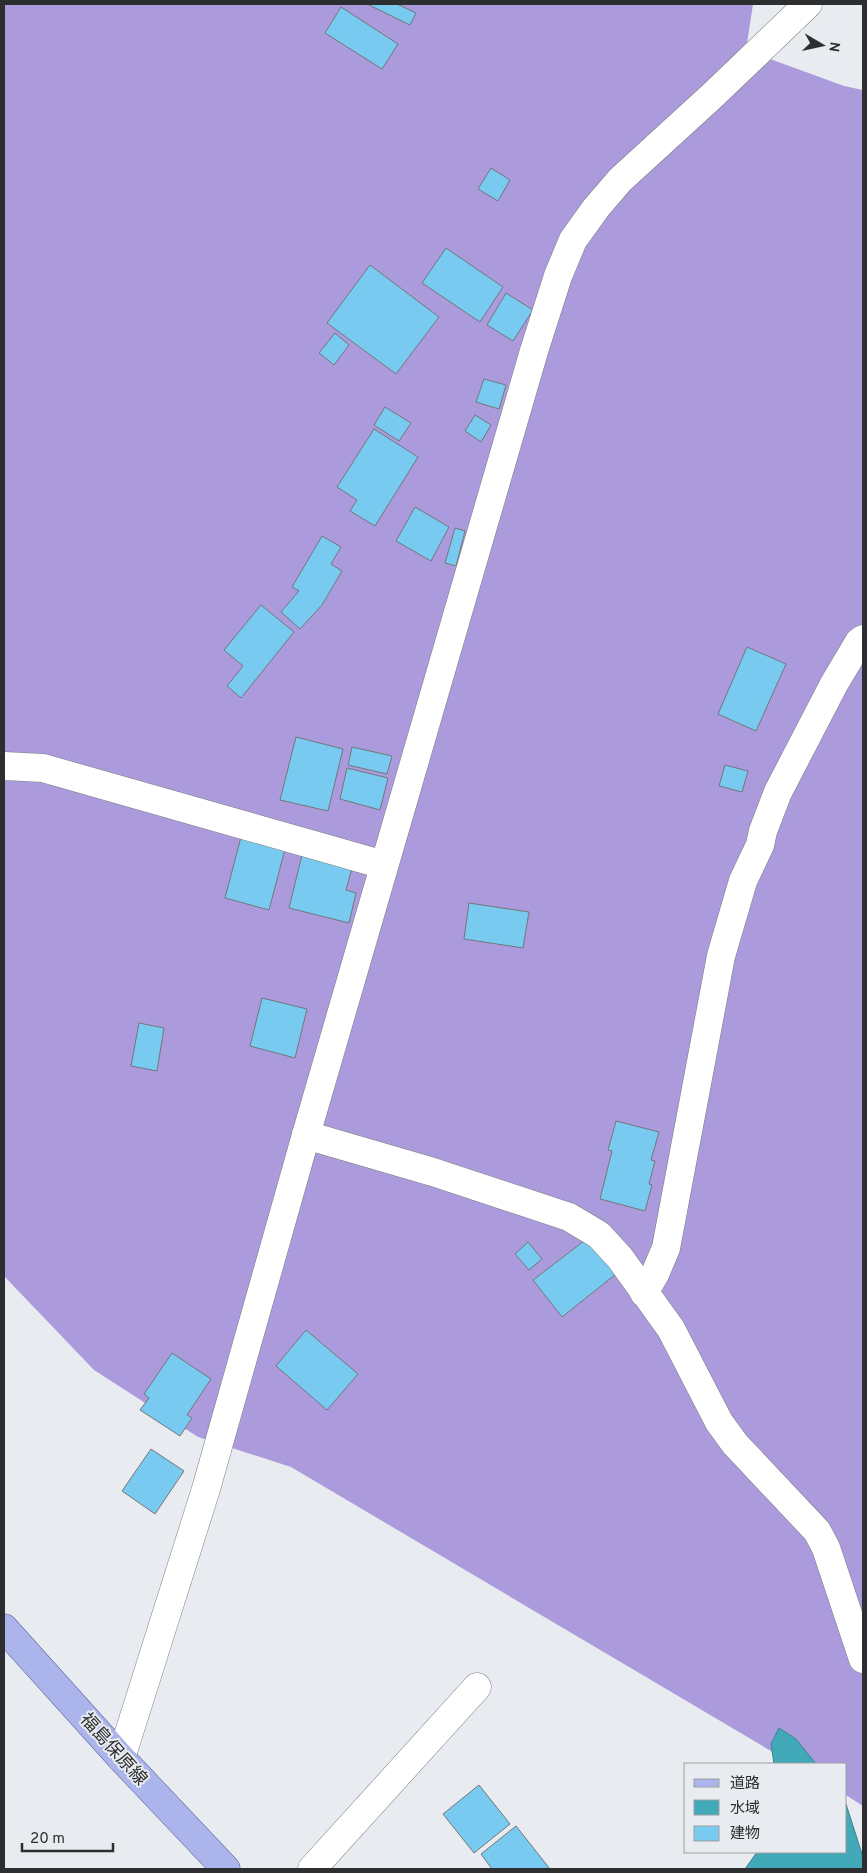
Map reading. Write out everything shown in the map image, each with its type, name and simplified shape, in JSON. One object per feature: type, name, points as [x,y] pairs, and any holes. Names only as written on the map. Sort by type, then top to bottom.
[{"type":"main road","name":"福島保原線","points":[[4,1628],[121,1758],[226,1869]]},
{"type":"street","points":[[121,1758],[206,1489],[306,1134],[534,352],[558,276],[573,240],[596,208],[620,180],[713,95],[808,4]]},
{"type":"street","points":[[644,1294],[656,1274],[666,1248],[721,956],[744,881],[760,845],[763,831],[778,792],[834,684],[859,642],[863,639]]},
{"type":"street","points":[[4,766],[43,768],[384,866]]},
{"type":"street","points":[[306,1134],[433,1172],[569,1216],[599,1236],[620,1258],[670,1328],[719,1422],[730,1437],[817,1532],[826,1548],[863,1659]]},
{"type":"street","points":[[312,1869],[477,1687]]},
{"type":"shaded area","points":[[4,4],[753,4],[746,50],[844,86],[863,90],[863,1806],[847,1796],[847,1763],[791,1763],[291,1467],[198,1437],[94,1370],[4,1276]]},
{"type":"water","points":[[779,1728],[796,1739],[815,1763],[774,1763],[771,1744]]},
{"type":"water","points":[[847,1807],[863,1857],[863,1869],[745,1869],[756,1853],[847,1853]]},
{"type":"building","points":[[367,4],[397,4],[416,13],[410,25]]},
{"type":"building","points":[[341,7],[398,44],[382,69],[325,33]]},
{"type":"building","points":[[491,168],[510,180],[498,201],[478,189]]},
{"type":"building","points":[[446,248],[503,287],[480,322],[422,283]]},
{"type":"building","points":[[370,265],[439,317],[396,374],[327,323]]},
{"type":"building","points":[[506,293],[533,310],[513,341],[487,325]]},
{"type":"building","points":[[335,333],[349,345],[334,365],[319,353]]},
{"type":"building","points":[[484,379],[506,385],[499,409],[476,402]]},
{"type":"building","points":[[385,407],[411,423],[399,441],[374,425]]},
{"type":"building","points":[[475,415],[491,425],[481,442],[465,431]]},
{"type":"building","points":[[374,429],[418,457],[375,526],[350,511],[357,500],[337,487]]},
{"type":"building","points":[[415,507],[449,527],[431,561],[396,541]]},
{"type":"building","points":[[455,528],[465,531],[456,566],[445,563]]},
{"type":"building","points":[[322,536],[341,547],[331,564],[342,571],[322,605],[300,629],[281,612],[299,591],[292,587]]},
{"type":"building","points":[[261,605],[294,632],[241,698],[227,686],[243,666],[224,650]]},
{"type":"building","points":[[747,647],[786,664],[756,731],[718,714]]},
{"type":"building","points":[[296,737],[343,749],[328,811],[280,800]]},
{"type":"building","points":[[352,747],[392,756],[387,774],[348,765]]},
{"type":"building","points":[[725,765],[748,771],[742,792],[719,786]]},
{"type":"building","points":[[347,768],[388,778],[380,810],[340,799]]},
{"type":"building","points":[[241,837],[285,849],[269,910],[225,898]]},
{"type":"building","points":[[302,855],[352,868],[346,890],[356,893],[349,923],[289,908]]},
{"type":"building","points":[[469,903],[529,912],[523,948],[464,939]]},
{"type":"building","points":[[262,998],[307,1009],[295,1058],[250,1046]]},
{"type":"building","points":[[139,1023],[164,1028],[157,1071],[131,1066]]},
{"type":"building","points":[[616,1121],[659,1132],[651,1160],[655,1161],[649,1184],[652,1185],[645,1211],[600,1199],[612,1151],[608,1150]]},
{"type":"building","points":[[588,1238],[616,1274],[562,1317],[533,1280]]},
{"type":"building","points":[[528,1242],[542,1259],[529,1270],[515,1254]]},
{"type":"building","points":[[306,1330],[358,1374],[327,1410],[276,1366]]},
{"type":"building","points":[[172,1353],[211,1379],[187,1415],[192,1418],[180,1436],[140,1410],[149,1398],[144,1394]]},
{"type":"building","points":[[151,1449],[184,1471],[155,1514],[122,1491]]},
{"type":"building","points":[[479,1785],[510,1824],[474,1853],[443,1814]]},
{"type":"building","points":[[516,1826],[550,1869],[492,1869],[481,1854]]}]
